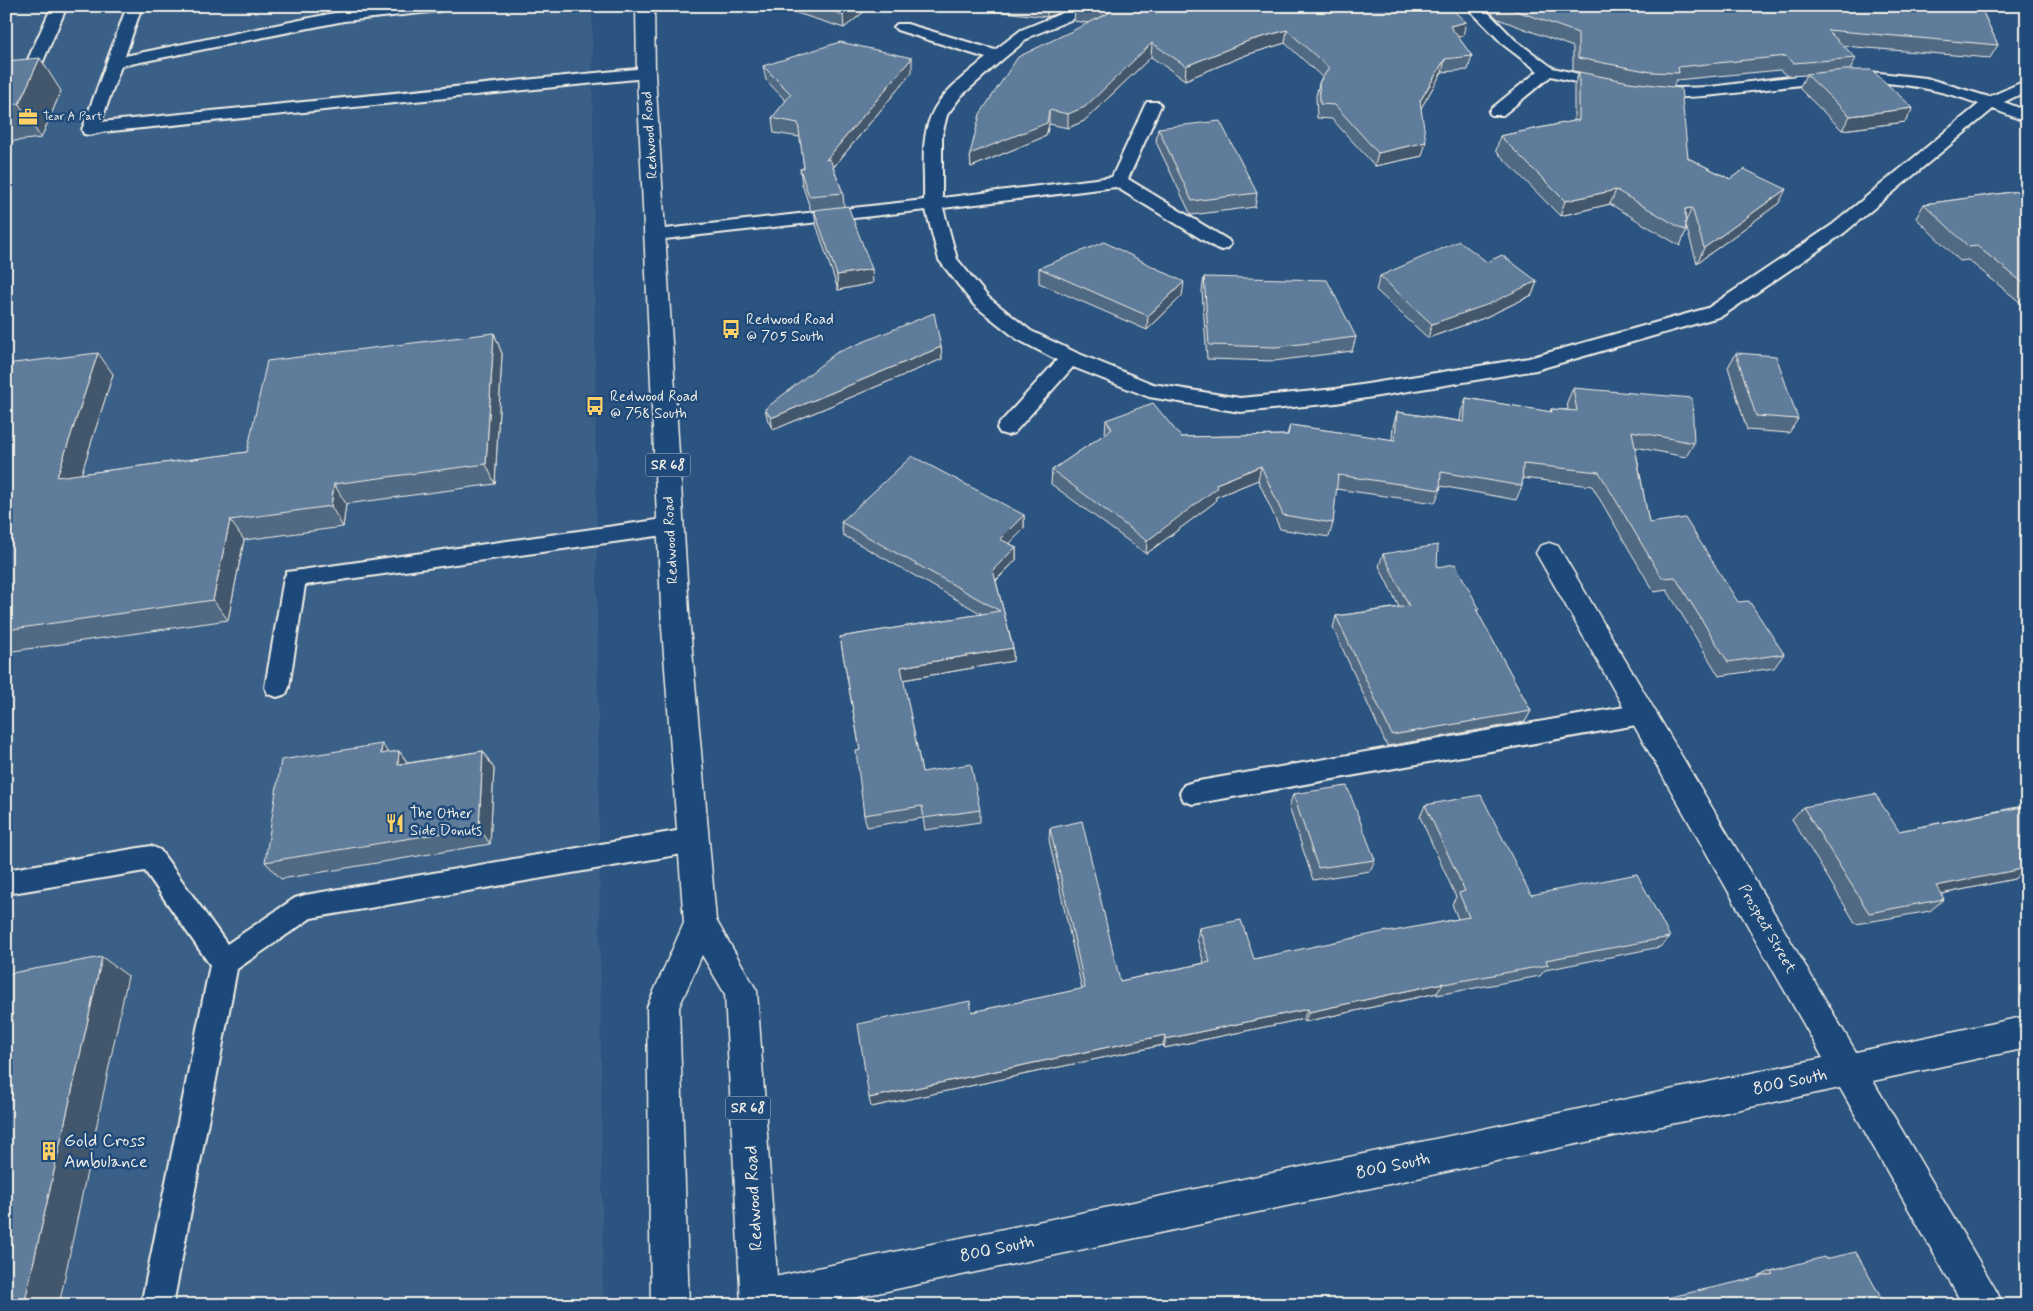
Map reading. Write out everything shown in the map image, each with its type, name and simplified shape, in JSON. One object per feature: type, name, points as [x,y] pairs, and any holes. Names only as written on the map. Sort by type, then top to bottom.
[{"type":"main road","name":"Redwood Road","points":[[645,6],[646,73],[676,628],[700,923],[741,991],[760,1302]]},
{"type":"main road","name":"Prospect Street","points":[[1549,553],[1984,1305]]},
{"type":"main road","name":"Redwood Road","points":[[670,1305],[663,1007],[700,923]]},
{"type":"main road","name":"800 South","points":[[760,1302],[2027,1032]]},
{"type":"lane","points":[[33,66],[60,6]]},
{"type":"lane","points":[[135,6],[90,130],[100,127],[646,73]]},
{"type":"lane","points":[[114,63],[344,16],[440,6]]},
{"type":"lane","points":[[1164,6],[1070,15],[1026,33],[997,56],[955,93],[939,115],[934,135],[933,204],[948,260],[980,301],[1024,336],[1070,358],[1148,390],[1240,405],[1336,396],[1529,365],[1714,312],[1838,228],[1991,102],[2027,85]]},
{"type":"lane","points":[[1472,6],[1510,43],[1548,71],[1619,88]]},
{"type":"lane","points":[[902,28],[997,56]]},
{"type":"lane","points":[[1497,112],[1548,71]]},
{"type":"lane","points":[[1636,91],[1679,95],[1732,90],[1814,78],[1866,77],[1926,83],[1991,102],[2027,118]]},
{"type":"lane","points":[[1120,181],[1153,105]]},
{"type":"lane","points":[[656,235],[1120,181],[1222,244]]},
{"type":"lane","points":[[1007,428],[1070,358]]},
{"type":"lane","points":[[277,687],[295,578],[671,526]]},
{"type":"lane","points":[[1193,793],[1642,714]]},
{"type":"lane","points":[[157,1305],[224,962],[305,907],[694,840]]},
{"type":"lane","points":[[6,882],[151,858],[224,962]]},
{"type":"shaded area","points":[[6,6],[592,6],[603,1305],[6,1305]]},
{"type":"building","points":[[814,6],[855,6],[843,15]]},
{"type":"building","points":[[1448,6],[1466,22],[1450,26],[1472,56],[1445,59],[1420,101],[1426,142],[1378,153],[1335,105],[1320,104],[1319,83],[1329,68],[1287,30],[1248,41],[1186,66],[1152,43],[1085,107],[1068,114],[1049,110],[1047,123],[970,154],[980,114],[1018,57],[1111,12],[1075,7]]},
{"type":"building","points":[[1503,6],[1980,6],[1998,45],[1827,30],[1856,58],[1794,63],[1786,56],[1678,67],[1679,73],[1651,72],[1578,58],[1578,33]]},
{"type":"building","points":[[840,42],[912,58],[826,160],[830,159],[843,193],[809,196],[800,169],[804,168],[798,123],[772,118],[791,94],[763,66]]},
{"type":"building","points":[[40,58],[19,104],[6,105],[6,61]]},
{"type":"building","points":[[1845,70],[1872,70],[1913,108],[1850,116],[1806,74]]},
{"type":"building","points":[[1579,72],[1629,82],[1681,88],[1688,158],[1730,179],[1744,169],[1786,189],[1704,248],[1692,208],[1685,209],[1686,231],[1616,190],[1565,201],[1500,136],[1579,120]]},
{"type":"building","points":[[1220,121],[1257,193],[1192,201],[1158,128]]},
{"type":"building","points":[[2027,190],[2027,286],[1977,246],[1969,247],[1924,204]]},
{"type":"building","points":[[848,206],[872,269],[837,275],[814,210]]},
{"type":"building","points":[[1459,241],[1487,262],[1502,255],[1537,281],[1489,304],[1432,324],[1380,276]]},
{"type":"building","points":[[1104,242],[1184,282],[1148,316],[1039,268]]},
{"type":"building","points":[[1204,277],[1327,280],[1356,337],[1276,347],[1209,345]]},
{"type":"building","points":[[934,313],[941,347],[771,418],[765,409],[836,353]]},
{"type":"building","points":[[494,333],[486,464],[334,484],[331,506],[230,520],[213,600],[6,630],[6,364],[98,353],[57,477],[247,452],[267,361]]},
{"type":"building","points":[[1736,353],[1776,356],[1798,419],[1756,416]]},
{"type":"building","points":[[1573,388],[1692,398],[1694,443],[1632,431],[1649,523],[1685,518],[1738,602],[1749,601],[1784,654],[1728,662],[1675,577],[1662,578],[1599,472],[1523,464],[1522,486],[1441,472],[1440,490],[1338,475],[1333,523],[1283,515],[1261,466],[1216,484],[1217,488],[1147,541],[1052,470],[1112,429],[1106,420],[1153,403],[1181,437],[1288,435],[1290,425],[1395,440],[1397,412],[1464,422],[1466,398],[1552,412],[1551,409],[1577,411]]},
{"type":"building","points":[[912,456],[1024,515],[1000,539],[1016,547],[993,570],[1013,648],[901,667],[922,772],[971,764],[980,810],[924,818],[922,806],[864,815],[856,751],[860,750],[840,637],[1000,611],[841,522]]},
{"type":"building","points":[[1438,545],[1437,567],[1455,564],[1479,608],[1476,609],[1531,711],[1392,735],[1336,616],[1409,606],[1383,554]]},
{"type":"building","points":[[382,744],[381,754],[399,751],[398,765],[483,751],[479,827],[265,862],[281,760]]},
{"type":"building","points":[[1347,786],[1375,860],[1318,868],[1293,794]]},
{"type":"building","points":[[1875,794],[1899,831],[2027,806],[2027,868],[1936,886],[1944,899],[1869,913],[1803,807]]},
{"type":"building","points":[[1481,795],[1531,895],[1637,874],[1670,937],[1546,960],[1548,965],[1443,983],[1309,1012],[1308,1009],[1166,1039],[1165,1035],[869,1098],[858,1024],[970,1001],[972,1012],[1085,988],[1050,828],[1082,821],[1120,981],[1210,962],[1199,928],[1241,920],[1254,959],[1387,931],[1469,917],[1459,893],[1465,891],[1425,805]]},
{"type":"building","name":"Gold Cross Ambulance","points":[[102,957],[24,1305],[6,1305],[6,974]]},
{"type":"building","points":[[1856,1252],[1885,1305],[1635,1305],[1773,1274],[1771,1271],[1824,1257],[1825,1259]]},
{"type":"place","name":"Tear A Part","points":[[28,117]]},
{"type":"place","name":"Redwood Road @ 705 South","points":[[731,329]]},
{"type":"place","name":"Redwood Road @ 758 South","points":[[595,406]]},
{"type":"place","name":"The Other Side Donuts","points":[[395,823]]},
{"type":"place","name":"Gold Cross Ambulance","points":[[49,1151]]}]
